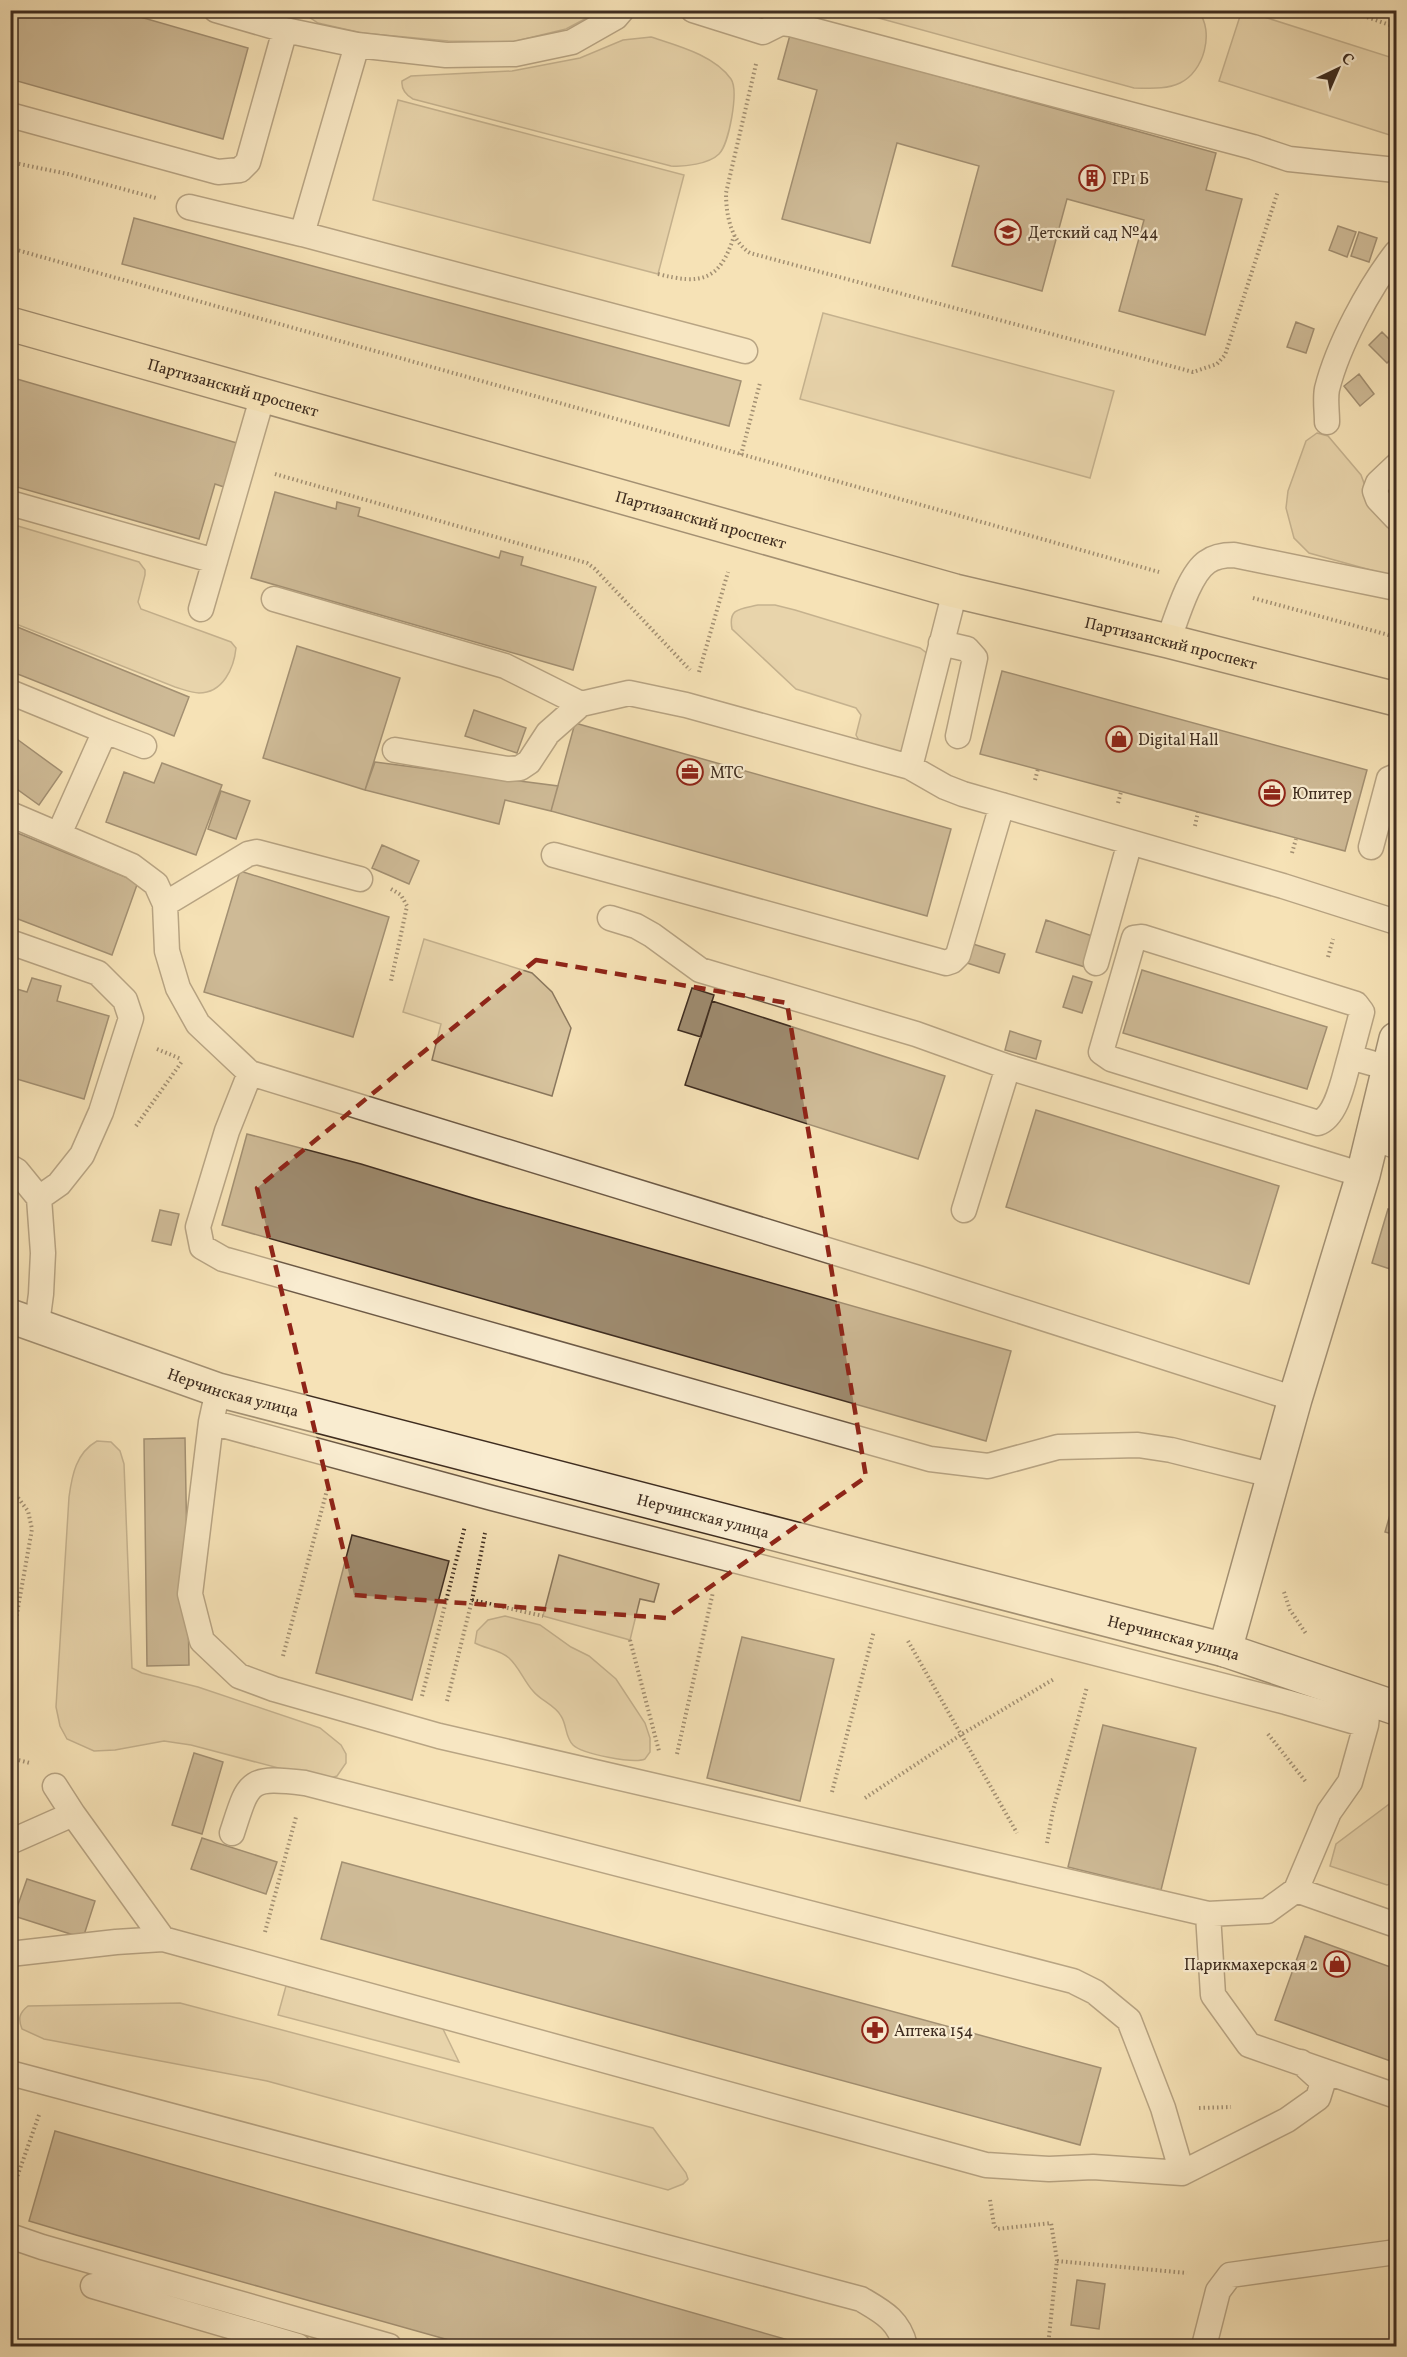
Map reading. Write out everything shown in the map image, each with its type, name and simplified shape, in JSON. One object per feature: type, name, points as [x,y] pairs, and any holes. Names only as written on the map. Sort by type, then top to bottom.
[{"type":"main road","name":"Партизанский проспект","points":[[10,324],[955,591],[1168,641],[1396,699]]},
{"type":"street","points":[[1225,1650],[1295,1399],[1363,1175],[1384,1142],[1393,1054]]},
{"type":"street","name":"Нерчинская улица","points":[[24,1320],[218,1390],[1225,1650],[1377,1711]]},
{"type":"lane","points":[[216,10],[285,30],[357,45],[446,55],[515,54],[572,42],[616,17],[622,10]]},
{"type":"lane","points":[[693,10],[763,32],[781,23],[790,24],[1253,147],[1289,159],[1396,170]]},
{"type":"lane","points":[[10,115],[218,172],[240,170],[248,162],[285,30]]},
{"type":"lane","points":[[302,234],[357,45]]},
{"type":"lane","points":[[189,207],[302,234],[746,351]]},
{"type":"lane","points":[[1327,422],[1326,392],[1338,354],[1380,275],[1396,253]]},
{"type":"lane","points":[[201,609],[263,395]]},
{"type":"lane","points":[[1396,466],[1378,483],[1375,491],[1378,499],[1396,518]]},
{"type":"lane","points":[[10,503],[215,561]]},
{"type":"lane","points":[[1168,641],[1192,581],[1206,562],[1221,555],[1234,555],[1396,588]]},
{"type":"lane","points":[[910,767],[955,591]]},
{"type":"lane","points":[[274,599],[505,666],[581,704]]},
{"type":"lane","points":[[941,643],[967,650],[975,658],[958,736]]},
{"type":"lane","points":[[10,692],[144,746]]},
{"type":"lane","points":[[395,750],[508,769],[520,768],[529,762],[548,733],[581,704],[630,693],[686,705],[910,767],[945,787],[1002,806],[1283,886],[1396,922]]},
{"type":"lane","points":[[58,834],[105,731]]},
{"type":"lane","points":[[1371,847],[1389,779],[1396,776]]},
{"type":"lane","points":[[554,855],[946,963],[958,955],[1002,806]]},
{"type":"lane","points":[[10,814],[132,866],[156,884],[165,904],[167,951],[178,988],[198,1024],[250,1073],[918,1278],[1295,1399]]},
{"type":"lane","points":[[1096,963],[1130,842]]},
{"type":"lane","points":[[165,904],[248,854],[257,852],[360,879]]},
{"type":"lane","points":[[610,918],[652,934],[700,970],[916,1034],[1008,1067],[1363,1175]]},
{"type":"lane","points":[[1142,937],[1356,1004],[1361,1009],[1350,1057],[1333,1111],[1324,1121],[1318,1123],[1111,1059],[1101,1052],[1134,938],[1142,937]]},
{"type":"lane","points":[[10,942],[98,973],[125,1000],[131,1018],[101,1112],[82,1155],[59,1184],[39,1198]]},
{"type":"lane","points":[[1350,1057],[1393,1054]]},
{"type":"lane","points":[[964,1210],[1008,1067]]},
{"type":"lane","points":[[250,1073],[227,1131],[198,1227],[202,1247],[223,1259],[930,1459],[988,1466],[1059,1447],[1138,1445],[1172,1450],[1275,1476]]},
{"type":"lane","points":[[10,1167],[39,1198],[43,1253],[41,1294],[24,1320]]},
{"type":"lane","points":[[211,1422],[336,1457],[1233,1688],[1377,1711],[1350,1782],[1329,1812],[1296,1890],[1267,1911],[1208,1914],[440,1736],[274,1689],[239,1676],[202,1641],[190,1594],[211,1422],[218,1390]]},
{"type":"lane","points":[[232,1833],[247,1790],[258,1782],[276,1779],[305,1783],[1073,1981],[1095,1992],[1129,2020],[1162,2108],[1182,2173]]},
{"type":"lane","points":[[55,1786],[163,1939]]},
{"type":"lane","points":[[10,1842],[73,1814]]},
{"type":"lane","points":[[1296,1890],[1396,1925]]},
{"type":"lane","points":[[1208,1914],[1213,1995],[1249,2045],[1396,2096]]},
{"type":"lane","points":[[10,1954],[163,1939],[986,2165],[1049,2169],[1093,2167],[1182,2173],[1287,2120],[1318,2098],[1323,2082],[1301,2062]]},
{"type":"lane","points":[[10,2073],[861,2299],[885,2313],[901,2332],[904,2346]]},
{"type":"lane","points":[[10,2236],[389,2346]]},
{"type":"lane","points":[[1204,2346],[1218,2291],[1230,2275],[1396,2252]]},
{"type":"lane","points":[[93,2286],[298,2346]]},
{"type":"path","points":[[1346,10],[1396,27]]},
{"type":"path","points":[[763,32],[726,193],[726,206],[734,235],[740,247],[750,254],[1193,372],[1217,363],[1225,355],[1289,159]]},
{"type":"path","points":[[10,162],[68,174],[189,207]]},
{"type":"path","points":[[658,274],[684,281],[707,278],[719,268],[729,254],[734,235]]},
{"type":"path","points":[[10,248],[1192,581]]},
{"type":"path","points":[[741,455],[760,382],[761,366],[757,358],[746,351]]},
{"type":"path","points":[[243,464],[587,563],[697,678],[728,572]]},
{"type":"path","points":[[1249,597],[1396,637]]},
{"type":"path","points":[[360,879],[389,888],[401,895],[407,906],[392,981]]},
{"type":"path","points":[[1317,993],[1343,907]]},
{"type":"path","points":[[274,1689],[336,1457]]},
{"type":"path","points":[[10,1487],[27,1511],[32,1529],[10,1653]]},
{"type":"path","points":[[447,1702],[472,1600],[482,1495]]},
{"type":"path","points":[[420,1701],[482,1495]]},
{"type":"path","points":[[684,1725],[721,1557]]},
{"type":"path","points":[[883,1598],[1018,1835]]},
{"type":"path","points":[[841,1756],[883,1598]]},
{"type":"path","points":[[472,1600],[543,1616]]},
{"type":"path","points":[[630,1640],[669,1789]]},
{"type":"path","points":[[864,1799],[962,1734],[1096,1653]]},
{"type":"path","points":[[1053,1810],[1096,1653]]},
{"type":"path","points":[[1233,1688],[1329,1812]]},
{"type":"path","points":[[266,1929],[286,1856]]},
{"type":"path","points":[[10,2197],[50,2084]]},
{"type":"path","points":[[1162,2108],[1240,2107]]},
{"type":"path","points":[[997,2229],[1051,2223],[1057,2260],[1048,2346]]},
{"type":"path","points":[[1057,2260],[1203,2275],[1230,2275]]},
{"type":"highlighted area","points":[[536,960],[787,1003],[866,1477],[666,1618],[354,1595],[257,1188]]},
{"type":"shaded area","points":[[1242,10],[1396,59],[1396,137],[1219,81]]},
{"type":"shaded area","points":[[307,11],[600,11],[566,29],[512,42],[448,41],[362,33],[318,23],[309,17]]},
{"type":"shaded area","points":[[853,11],[1096,11],[1125,18],[1136,15],[1140,11],[1198,11],[1206,29],[1201,61],[1188,78],[1180,83],[1163,88],[1134,88]]},
{"type":"shaded area","points":[[651,37],[705,58],[724,71],[731,79],[734,94],[729,129],[723,148],[715,157],[689,165],[671,166],[413,99],[402,87],[402,81],[411,76],[512,71],[580,58],[623,40]]},
{"type":"shaded area","points":[[398,100],[684,175],[658,274],[373,200]]},
{"type":"shaded area","points":[[823,313],[1114,391],[1090,478],[800,399]]},
{"type":"shaded area","points":[[1317,433],[1328,436],[1361,475],[1368,494],[1396,527],[1396,577],[1309,553],[1294,538],[1286,508],[1288,491],[1306,441]]},
{"type":"shaded area","points":[[11,524],[139,562],[145,570],[138,602],[141,609],[231,642],[236,648],[233,663],[226,678],[215,689],[199,693],[190,692],[11,622]]},
{"type":"shaded area","points":[[758,605],[775,605],[795,610],[920,648],[928,654],[903,752],[897,753],[861,744],[856,735],[861,715],[856,708],[796,689],[732,629],[731,622],[734,613]]},
{"type":"shaded area","points":[[424,939],[532,973],[552,992],[571,1028],[552,1096],[432,1060],[441,1024],[403,1012]]},
{"type":"shaded area","points":[[97,1441],[111,1442],[120,1451],[124,1464],[132,1668],[142,1673],[198,1687],[320,1728],[341,1745],[346,1754],[346,1763],[337,1776],[324,1780],[191,1745],[164,1741],[115,1750],[94,1751],[67,1739],[60,1726],[56,1707],[69,1497],[76,1465],[84,1452]]},
{"type":"shaded area","points":[[559,1555],[659,1584],[654,1602],[640,1599],[630,1640],[543,1616]]},
{"type":"shaded area","points":[[505,1616],[540,1625],[571,1647],[589,1656],[616,1679],[645,1723],[650,1738],[650,1752],[645,1759],[630,1760],[608,1757],[586,1752],[573,1745],[558,1712],[533,1691],[513,1662],[501,1653],[475,1643],[477,1631],[488,1620]]},
{"type":"shaded area","points":[[1396,1799],[1396,1882],[1387,1885],[1330,1866],[1336,1844]]},
{"type":"shaded area","points":[[286,1986],[442,2027],[459,2062],[278,2015]]},
{"type":"shaded area","points":[[180,2003],[653,2128],[688,2179],[683,2184],[668,2190],[267,2081],[44,2039],[22,2029],[20,2022],[21,2014],[28,2006]]},
{"type":"building","points":[[10,10],[116,10],[248,48],[223,139],[10,79]]},
{"type":"building","name":"ГР1 Б","points":[[790,35],[1216,153],[1206,190],[1242,199],[1205,335],[1119,311],[1144,220],[1067,199],[1042,291],[952,266],[979,166],[897,143],[870,243],[782,219],[817,90],[778,79]]},
{"type":"building","points":[[134,218],[741,381],[729,426],[122,264]]},
{"type":"building","points":[[1338,226],[1356,232],[1347,257],[1329,250]]},
{"type":"building","points":[[1359,232],[1377,238],[1369,262],[1351,256]]},
{"type":"building","points":[[1296,322],[1314,329],[1306,353],[1287,347]]},
{"type":"building","points":[[1382,332],[1396,346],[1396,354],[1387,363],[1369,345]]},
{"type":"building","points":[[1359,374],[1374,394],[1360,406],[1344,386]]},
{"type":"building","points":[[10,377],[237,443],[224,487],[215,484],[199,539],[10,485]]},
{"type":"building","points":[[275,492],[336,509],[337,502],[360,508],[358,516],[499,558],[501,551],[523,557],[521,565],[596,587],[573,670],[251,578]]},
{"type":"building","points":[[10,624],[189,697],[174,736],[10,671]]},
{"type":"building","points":[[297,646],[400,678],[365,790],[263,758]]},
{"type":"building","points":[[1002,671],[1367,770],[1345,851],[980,754]]},
{"type":"building","points":[[474,710],[526,728],[517,753],[465,736]]},
{"type":"building","points":[[575,723],[951,829],[927,916],[551,811]]},
{"type":"building","points":[[10,734],[62,772],[39,805],[10,784]]},
{"type":"building","points":[[375,762],[558,786],[551,811],[505,800],[499,824],[365,790]]},
{"type":"building","points":[[162,763],[222,785],[196,855],[106,822],[124,772],[154,783]]},
{"type":"building","points":[[221,791],[250,801],[236,839],[208,829]]},
{"type":"building","points":[[10,830],[138,882],[112,955],[10,916]]},
{"type":"building","points":[[382,845],[419,861],[409,884],[372,868]]},
{"type":"building","points":[[240,871],[389,917],[353,1037],[204,992]]},
{"type":"building","points":[[1046,920],[1095,937],[1085,967],[1036,952]]},
{"type":"building","points":[[973,944],[1005,954],[999,973],[967,963]]},
{"type":"building","points":[[1142,970],[1327,1027],[1307,1089],[1123,1033]]},
{"type":"building","points":[[1073,976],[1092,982],[1082,1013],[1063,1007]]},
{"type":"building","points":[[32,978],[61,986],[57,1001],[109,1016],[84,1099],[10,1077],[10,987],[27,992]]},
{"type":"building","points":[[692,988],[714,995],[701,1037],[678,1030]]},
{"type":"building","points":[[712,1001],[945,1076],[918,1159],[685,1085]]},
{"type":"building","points":[[1010,1031],[1041,1041],[1036,1059],[1005,1050]]},
{"type":"building","points":[[1036,1110],[1279,1186],[1249,1284],[1006,1207]]},
{"type":"building","points":[[247,1134],[361,1164],[476,1199],[1011,1351],[986,1441],[222,1225]]},
{"type":"building","points":[[1388,1209],[1396,1211],[1396,1271],[1372,1263]]},
{"type":"building","points":[[160,1210],[179,1214],[171,1245],[152,1241]]},
{"type":"building","points":[[185,1438],[189,1665],[147,1666],[144,1439]]},
{"type":"building","points":[[1396,1494],[1396,1535],[1385,1532]]},
{"type":"building","points":[[352,1535],[449,1561],[412,1700],[316,1673]]},
{"type":"building","points":[[742,1637],[834,1659],[800,1801],[707,1778]]},
{"type":"building","points":[[1103,1725],[1196,1748],[1161,1890],[1068,1867]]},
{"type":"building","points":[[194,1753],[223,1762],[202,1834],[172,1825]]},
{"type":"building","points":[[202,1838],[277,1862],[266,1894],[191,1869]]},
{"type":"building","points":[[342,1862],[1101,2068],[1080,2145],[321,1939]]},
{"type":"building","points":[[27,1879],[95,1901],[83,1938],[14,1916]]},
{"type":"building","points":[[1305,1936],[1396,1969],[1396,2063],[1275,2020]]},
{"type":"building","points":[[55,2131],[806,2345],[470,2346],[76,2235],[29,2221]]},
{"type":"building","points":[[1077,2280],[1105,2284],[1099,2329],[1071,2325]]},
{"type":"place","name":"ГР1 Б","points":[[1092,178]]},
{"type":"place","name":"Детский сад №44","points":[[1008,232]]},
{"type":"place","name":"Digital Hall","points":[[1119,739]]},
{"type":"place","name":"МТС","points":[[690,772]]},
{"type":"place","name":"Юпитер","points":[[1272,793]]},
{"type":"place","name":"Парикмахерская 2","points":[[1337,1964]]},
{"type":"place","name":"Аптека 154","points":[[875,2030]]}]
